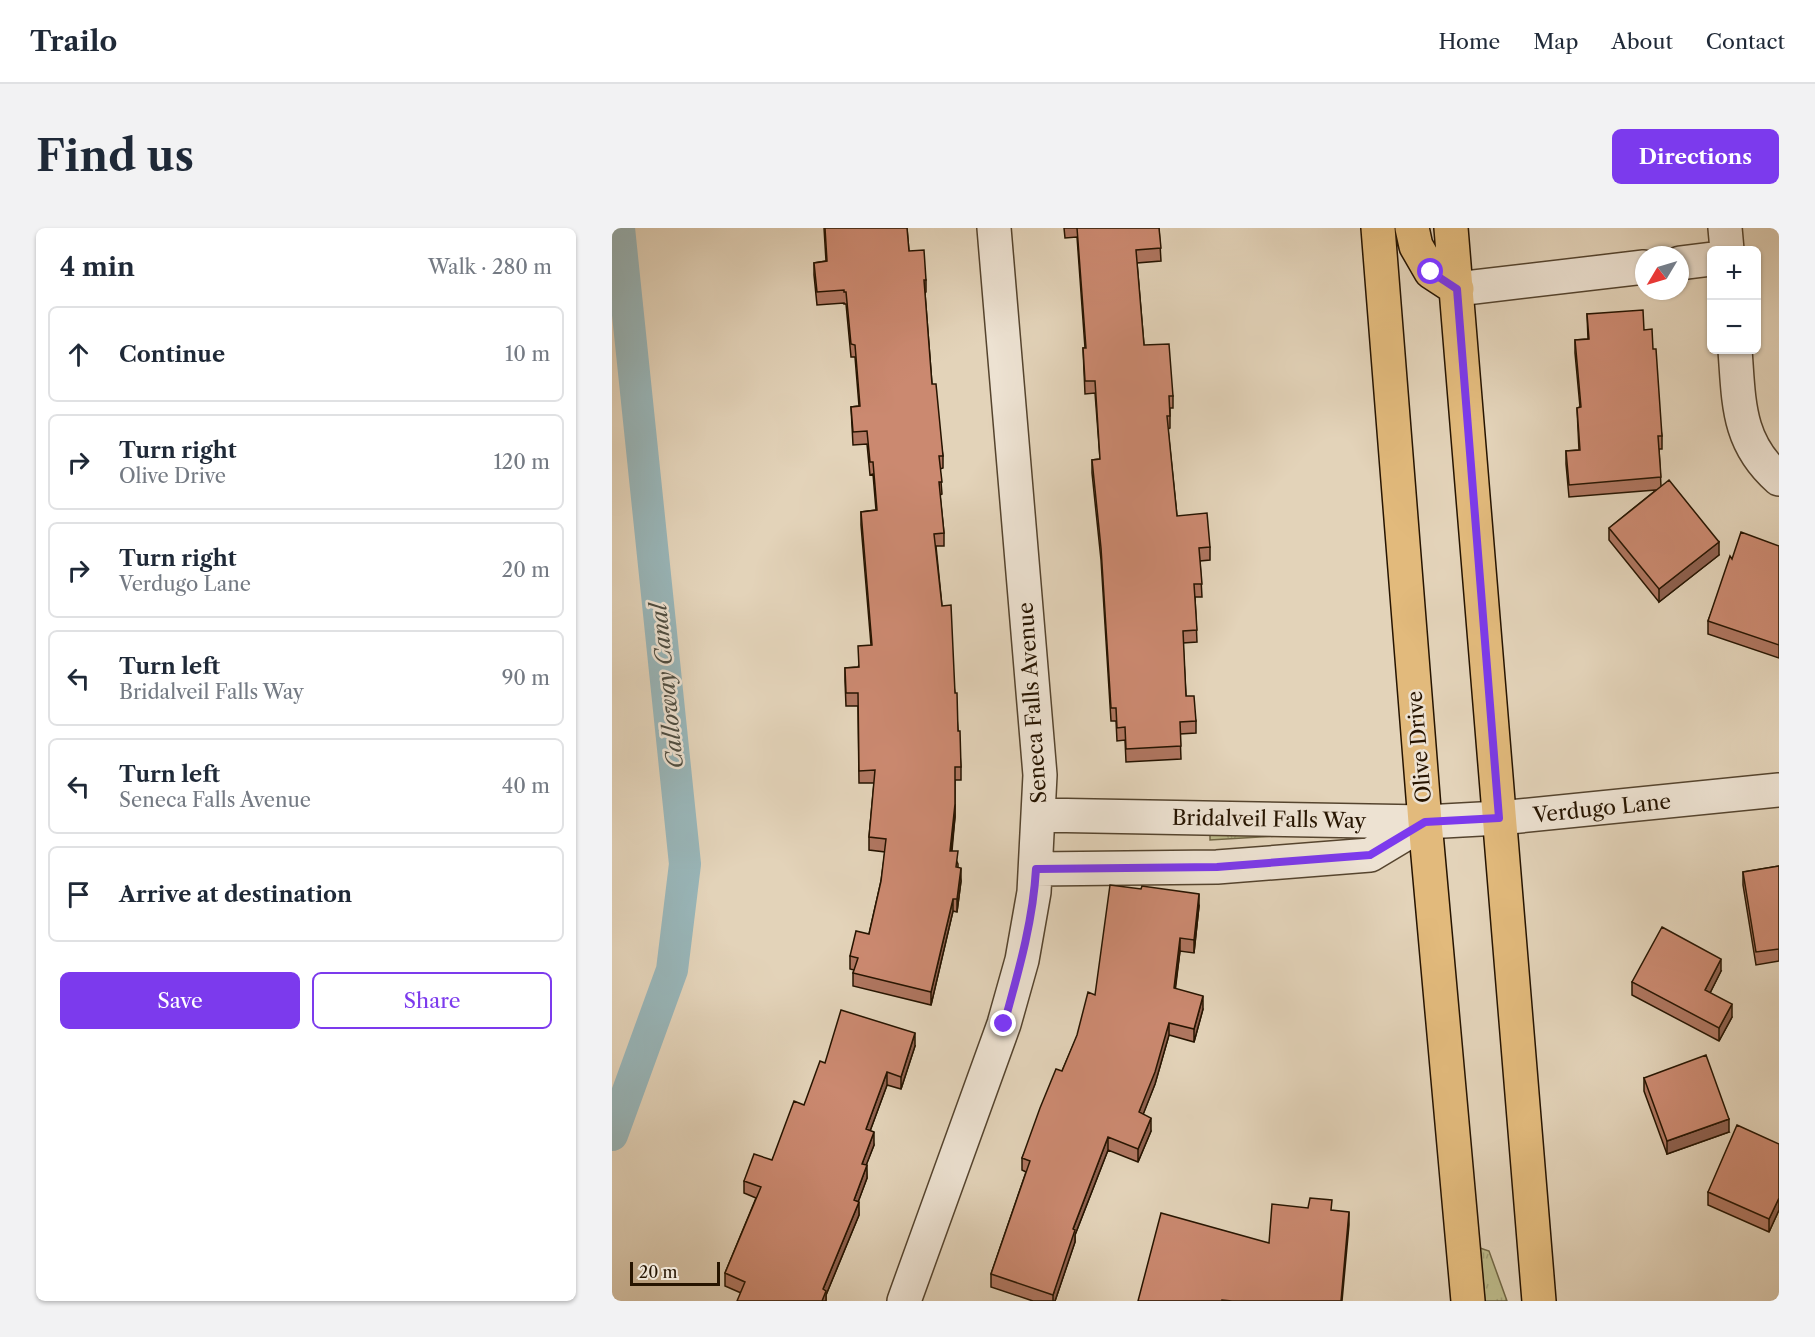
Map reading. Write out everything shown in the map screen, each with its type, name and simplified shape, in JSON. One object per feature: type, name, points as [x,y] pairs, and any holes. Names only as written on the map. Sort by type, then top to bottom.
[{"type":"main road","name":"Olive Drive","points":[[1378,228],[1425,822],[1468,1301]]},
{"type":"main road","points":[[1412,228],[1416,246],[1431,272],[1457,289]]},
{"type":"main road","points":[[1451,228],[1539,1301]]},
{"type":"street","name":"Seneca Falls Avenue","points":[[904,1301],[1004,1024],[1022,960],[1035,892],[1040,776],[994,228]]},
{"type":"street","points":[[1725,228],[1727,246]]},
{"type":"street","points":[[1689,262],[1707,260]]},
{"type":"street","points":[[1457,289],[1635,268]]},
{"type":"street","points":[[1735,354],[1738,395],[1747,437],[1761,461],[1779,479]]},
{"type":"street","name":"Verdugo Lane","points":[[1425,822],[1499,818],[1779,790]]},
{"type":"street","name":"Bridalveil Falls Way","points":[[1039,815],[1425,822]]},
{"type":"street","name":"Bridalveil Falls Way","points":[[1036,869],[1217,867],[1370,855],[1425,822]]},
{"type":"green space","points":[[1210,831],[1326,833],[1210,840]]},
{"type":"green space","points":[[1480,1248],[1489,1251],[1507,1301],[1485,1301]]},
{"type":"building","points":[[825,228],[907,228],[909,251],[924,250],[932,384],[936,384],[943,456],[939,456],[942,482],[939,482],[944,533],[934,534],[942,606],[951,605],[961,767],[955,767],[955,804],[950,851],[958,851],[956,867],[961,868],[957,899],[953,899],[931,992],[853,973],[858,958],[850,956],[856,931],[869,934],[881,881],[886,839],[869,837],[875,770],[859,771],[858,693],[846,693],[845,668],[859,667],[858,646],[872,645],[861,512],[877,510],[873,462],[870,462],[867,431],[853,432],[851,407],[860,406],[855,345],[851,344],[846,292],[844,290],[817,292],[814,263],[827,261]]},
{"type":"building","points":[[1077,228],[1159,228],[1161,248],[1136,250],[1144,345],[1169,344],[1173,396],[1169,396],[1170,416],[1167,416],[1177,516],[1207,513],[1210,547],[1199,548],[1202,584],[1194,584],[1197,630],[1183,631],[1186,696],[1194,696],[1196,721],[1180,722],[1181,746],[1126,749],[1125,727],[1117,728],[1116,708],[1111,708],[1101,548],[1092,460],[1100,459],[1095,381],[1085,381],[1083,348],[1086,348]]},
{"type":"building","points":[[1643,310],[1644,330],[1652,329],[1653,349],[1656,349],[1662,436],[1658,436],[1661,477],[1569,485],[1566,451],[1580,450],[1577,408],[1581,407],[1575,340],[1589,339],[1587,314]]},
{"type":"building","points":[[1669,480],[1719,542],[1659,589],[1609,528]]},
{"type":"building","points":[[1741,532],[1779,546],[1779,645],[1708,621],[1730,556],[1732,559]]},
{"type":"building","points":[[1779,866],[1779,949],[1756,952],[1743,872]]},
{"type":"building","points":[[1110,885],[1141,889],[1142,886],[1199,894],[1194,940],[1180,938],[1174,988],[1203,996],[1194,1029],[1169,1023],[1155,1072],[1139,1112],[1151,1118],[1138,1149],[1108,1137],[1073,1229],[1075,1230],[1053,1295],[991,1274],[1030,1161],[1022,1158],[1040,1108],[1056,1069],[1062,1071],[1077,1035],[1088,992],[1095,995]]},
{"type":"building","points":[[1662,927],[1721,959],[1705,990],[1732,1004],[1719,1028],[1632,982]]},
{"type":"building","points":[[841,1010],[915,1033],[901,1077],[887,1072],[866,1129],[874,1132],[862,1164],[867,1165],[854,1200],[859,1202],[823,1289],[826,1291],[822,1301],[737,1301],[745,1282],[725,1273],[761,1187],[744,1181],[754,1154],[772,1160],[794,1101],[804,1105],[820,1061],[825,1063]]},
{"type":"building","points":[[1706,1055],[1729,1119],[1667,1141],[1644,1078]]},
{"type":"building","points":[[1737,1125],[1779,1144],[1779,1198],[1769,1219],[1708,1192]]},
{"type":"building","points":[[1310,1198],[1332,1200],[1331,1210],[1349,1212],[1341,1301],[1138,1301],[1161,1213],[1269,1243],[1272,1204],[1308,1208]]},
{"type":"waterway","name":"Calloway Canal","points":[[612,1135],[672,970],[685,864],[619,228]]},
{"type":"route","points":[[1004,1024],[1022,960],[1035,892],[1036,869],[1217,867],[1370,855],[1425,822],[1499,818],[1457,289],[1431,272]]}]
